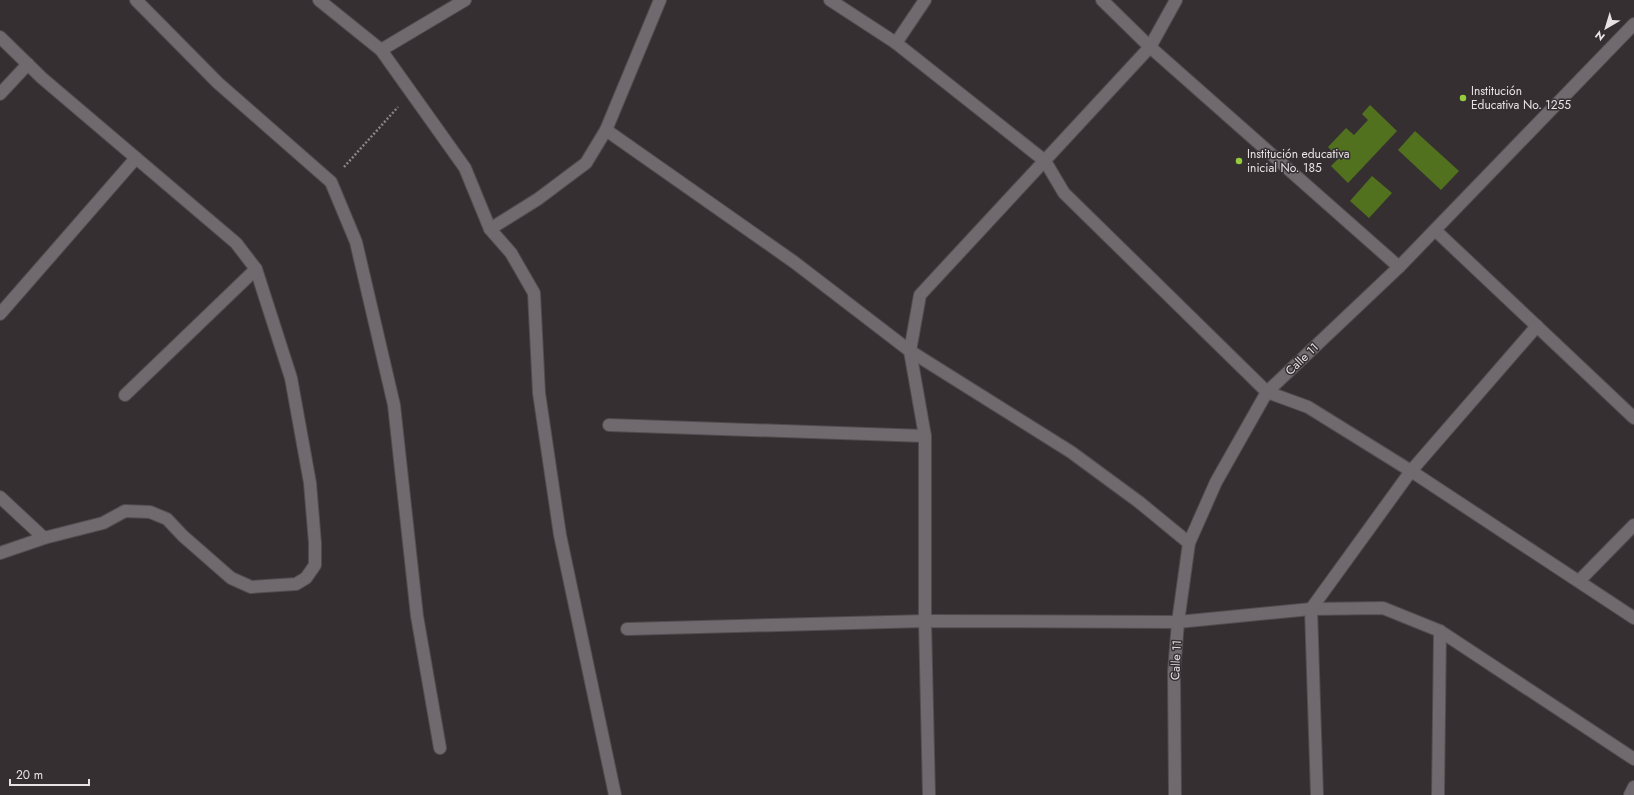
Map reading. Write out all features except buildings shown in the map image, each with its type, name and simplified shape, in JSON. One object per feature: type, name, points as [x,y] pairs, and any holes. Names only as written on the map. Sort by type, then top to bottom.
[{"type":"street","points":[[136,0],[218,83],[331,182],[356,242],[394,405],[417,616],[440,748]]},
{"type":"street","points":[[319,0],[381,50],[465,168],[490,229],[511,253],[534,293],[539,393],[560,535],[615,795]]},
{"type":"street","points":[[381,50],[465,0]]},
{"type":"street","points":[[490,229],[538,199],[586,163],[606,130],[660,0]]},
{"type":"street","points":[[830,0],[896,43],[1045,161],[1064,192],[1267,392],[1308,407],[1411,471],[1634,618]]},
{"type":"street","points":[[896,43],[925,0]]},
{"type":"street","points":[[1102,0],[1150,47],[1399,267]]},
{"type":"street","points":[[929,795],[924,621],[925,436],[910,351],[920,295],[1150,47],[1176,0]]},
{"type":"street","name":"Calle 11","points":[[1175,795],[1174,672],[1178,622],[1189,543],[1216,482],[1267,392],[1399,267],[1634,24]]},
{"type":"street","points":[[0,37],[28,64],[236,243],[256,270],[291,378],[310,483],[315,543],[315,565],[306,578],[296,584],[251,587],[231,578],[183,536],[167,519],[150,512],[126,511],[103,523],[44,538],[0,553]]},
{"type":"street","points":[[0,94],[28,64]]},
{"type":"street","points":[[606,130],[794,262],[910,351],[1071,452],[1139,502],[1189,543]]},
{"type":"street","points":[[0,314],[136,158]]},
{"type":"street","points":[[1435,230],[1634,417]]},
{"type":"street","points":[[125,395],[256,270]]},
{"type":"street","points":[[1318,795],[1311,610],[1411,471],[1537,326]]},
{"type":"street","points":[[609,425],[925,436]]},
{"type":"street","points":[[0,497],[44,538]]},
{"type":"street","points":[[1579,581],[1634,525]]},
{"type":"street","points":[[627,629],[924,621],[1178,622],[1311,610],[1383,608],[1440,631],[1634,759]]},
{"type":"street","points":[[1438,795],[1440,631]]},
{"type":"street","points":[[1630,795],[1634,787]]},
{"type":"path","points":[[331,182],[411,93]]},
{"type":"place","name":"Institución Educativa No. 1255","points":[[1463,98]]},
{"type":"place","name":"Institución educativa inicial No. 185","points":[[1239,161]]}]
